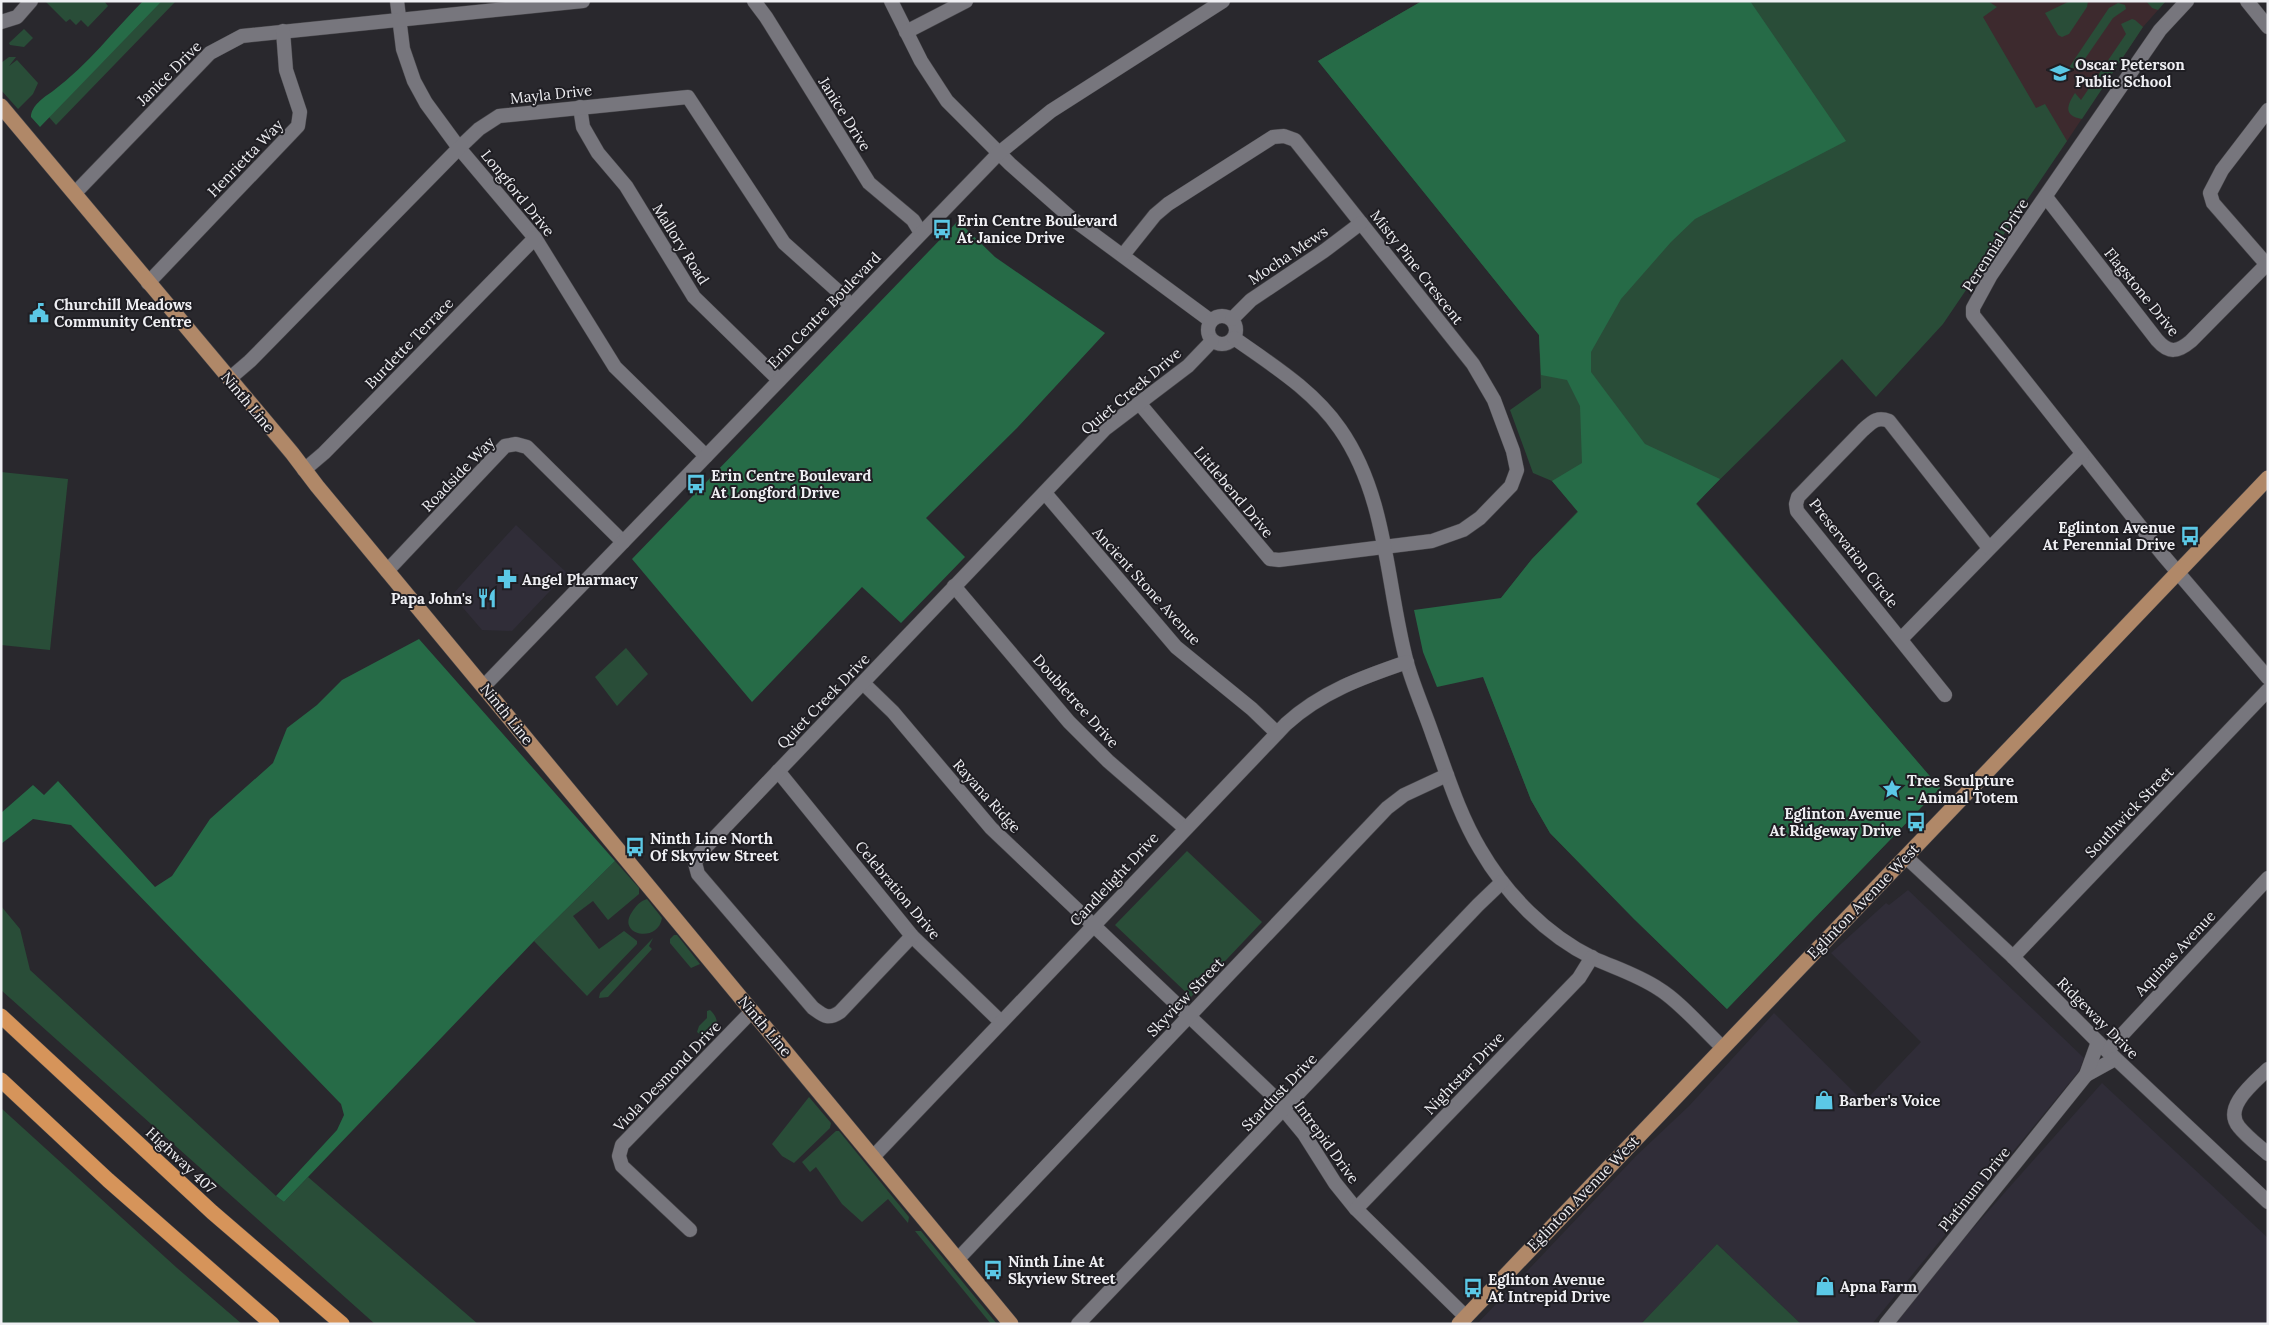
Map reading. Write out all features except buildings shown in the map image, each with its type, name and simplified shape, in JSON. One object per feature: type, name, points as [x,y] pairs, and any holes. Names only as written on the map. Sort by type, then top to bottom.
[{"type":"highway","name":"Highway 407","points":[[1,1016],[204,1206],[342,1324]]},
{"type":"highway","points":[[1,1080],[108,1180],[272,1324]]},
{"type":"main road","name":"Ninth Line","points":[[1,106],[484,686],[1011,1324]]},
{"type":"main road","name":"Eglinton Avenue West","points":[[1462,1320],[2268,478]]},
{"type":"street","points":[[1,22],[17,17],[31,1]]},
{"type":"street","name":"Longford Drive","points":[[397,1],[403,49],[414,81],[426,103],[459,148],[535,238],[615,367],[706,456]]},
{"type":"street","name":"Janice Drive","points":[[75,193],[210,53],[242,36],[582,1]]},
{"type":"street","name":"Janice Drive","points":[[754,1],[766,17],[869,183],[912,220],[922,233]]},
{"type":"street","points":[[890,1],[921,61],[947,101],[999,153],[1070,217],[1211,321]]},
{"type":"street","points":[[906,32],[966,1]]},
{"type":"street","name":"Erin Centre Boulevard","points":[[484,686],[999,153],[1051,111],[1202,7],[1223,1]]},
{"type":"street","name":"Perennial Drive","points":[[2187,1],[2160,30],[1991,275],[1973,308],[1973,315],[2177,572],[2268,678]]},
{"type":"street","points":[[2247,1],[2268,28]]},
{"type":"street","name":"Henrietta Way","points":[[148,283],[298,126],[300,112],[286,70],[282,31]]},
{"type":"street","name":"Mayla Drive","points":[[229,379],[250,361],[459,148],[479,129],[500,116],[688,97],[784,243],[841,294],[850,306]]},
{"type":"street","name":"Mallory Road","points":[[580,107],[583,126],[598,153],[626,186],[694,297],[779,380]]},
{"type":"street","name":"Flagstone Drive","points":[[2046,197],[2163,348],[2170,351],[2180,350],[2267,265],[2214,204],[2210,193],[2222,170],[2268,110]]},
{"type":"street","name":"Misty Pine Crescent","points":[[1123,255],[1155,215],[1168,204],[1273,137],[1284,136],[1295,140],[1480,376],[1494,400],[1517,470],[1511,486],[1480,518],[1463,530],[1432,541],[1384,547]]},
{"type":"street","name":"Mocha Mews","points":[[1234,317],[1251,300],[1324,251],[1361,223]]},
{"type":"street","name":"Burdette Terrace","points":[[304,470],[324,453],[535,238]]},
{"type":"street","points":[[1223,316],[1234,317],[1236,330],[1234,338],[1229,343],[1222,345],[1212,340],[1208,332],[1211,321],[1223,316]]},
{"type":"street","points":[[1234,338],[1318,402],[1340,429],[1368,482],[1375,501],[1407,662],[1447,775],[1469,830],[1502,882],[1542,923],[1592,957],[1638,976],[1662,990],[1722,1047]]},
{"type":"street","name":"Quiet Creek Drive","points":[[912,936],[840,1012],[832,1018],[826,1018],[813,1008],[698,874],[695,863],[700,853],[1105,429],[1188,366],[1212,340]]},
{"type":"street","name":"Littlebend Drive","points":[[1139,403],[1270,559],[1279,560],[1384,547]]},
{"type":"street","name":"Preservation Circle","points":[[1945,695],[1798,512],[1796,504],[1798,497],[1863,430],[1874,420],[1883,418],[1889,421],[1989,548]]},
{"type":"street","name":"Roadside Way","points":[[387,571],[505,446],[516,444],[527,447],[623,542]]},
{"type":"street","points":[[1900,639],[2082,454]]},
{"type":"street","name":"Ancient Stone Avenue","points":[[1045,493],[1176,647],[1252,709],[1276,733]]},
{"type":"street","name":"Doubletree Drive","points":[[954,586],[1070,722],[1108,761],[1185,828]]},
{"type":"street","name":"Candlelight Drive","points":[[873,1157],[1185,828],[1294,716],[1350,682],[1407,662]]},
{"type":"street","name":"Rayana Ridge","points":[[863,683],[893,712],[991,828],[1094,925]]},
{"type":"street","name":"Southwick Street","points":[[2013,957],[2268,690]]},
{"type":"street","name":"Celebration Drive","points":[[778,772],[912,936],[1001,1022]]},
{"type":"street","name":"Skyview Street","points":[[958,1259],[1387,808],[1404,795],[1447,775]]},
{"type":"street","name":"Ridgeway Drive","points":[[1906,856],[2013,957],[2106,1051],[2268,1202]]},
{"type":"street","name":"Aquinas Avenue","points":[[2106,1051],[2268,878]]},
{"type":"street","name":"Stardust Drive","points":[[1078,1324],[1502,882]]},
{"type":"street","name":"Intrepid Drive","points":[[1094,925],[1270,1093],[1304,1134],[1335,1183],[1356,1209],[1462,1320]]},
{"type":"street","name":"Nightstar Drive","points":[[1356,1209],[1579,978],[1592,957]]},
{"type":"street","name":"Viola Desmond Drive","points":[[690,1230],[622,1166],[620,1156],[622,1145],[752,1011]]},
{"type":"street","name":"Platinum Drive","points":[[2086,1075],[2106,1051]]},
{"type":"street","name":"Platinum Drive","points":[[1886,1324],[2106,1051]]},
{"type":"street","points":[[2268,1069],[2236,1104],[2235,1114],[2237,1126],[2268,1154]]},
{"type":"shaded area","name":"Oscar Peterson Public School","points":[[1965,1],[2166,1],[2143,27],[2057,156]]},
{"type":"shaded area","points":[[516,525],[567,573],[512,631],[482,630],[452,595]]},
{"type":"shaded area","points":[[1908,890],[2084,1058],[2079,1071],[1872,1324],[1801,1324],[1717,1244],[1641,1324],[1477,1324],[1636,1156],[1689,1106],[1774,1013],[1864,1102],[1921,1042],[1831,953],[1886,903],[1889,905]]},
{"type":"shaded area","points":[[2102,1083],[2268,1238],[2268,1324],[1888,1324]]},
{"type":"green space","points":[[104,1],[108,6],[88,27],[81,20],[76,25],[70,19],[66,22],[46,2]]},
{"type":"green space","points":[[143,1],[162,1],[40,127],[31,117],[33,109],[42,99],[78,70]]},
{"type":"green space","points":[[162,1],[176,1],[56,125],[49,117]]},
{"type":"green space","points":[[1422,1],[1988,1],[1997,7],[1983,17],[2036,108],[2045,104],[2067,141],[1943,324],[1876,397],[1842,359],[1696,503],[1940,788],[1727,1009],[1634,919],[1550,833],[1531,800],[1483,676],[1443,671],[1532,559],[1578,511],[1552,481],[1533,473],[1510,410],[1541,388],[1539,335],[1318,61]]},
{"type":"green space","points":[[1422,1],[1750,1],[1846,141],[1695,219],[1671,242],[1621,299],[1591,352],[1591,372],[1645,444],[1720,479],[1696,504],[1940,788],[1727,1009],[1634,919],[1550,833],[1531,800],[1483,677],[1437,687],[1423,652],[1414,610],[1501,598],[1532,559],[1578,512],[1552,481],[1582,463],[1580,406],[1567,380],[1541,375],[1539,335],[1318,61]]},
{"type":"green space","points":[[2070,1],[2088,1],[2087,7],[2069,34],[2062,37],[2058,35],[2045,13]]},
{"type":"green space","points":[[2146,1],[2166,1],[2158,10],[2152,8]]},
{"type":"green space","points":[[2118,3],[2125,5],[2126,9],[2113,18],[2080,66],[2070,69],[2070,66],[2109,8]]},
{"type":"green space","points":[[2132,19],[2143,27],[2082,119],[2076,118],[2069,113],[2068,109],[2072,97],[2075,93],[2081,100],[2126,34],[2121,24]]},
{"type":"green space","points":[[24,29],[33,38],[24,47],[10,45],[9,43]]},
{"type":"green space","points":[[9,57],[16,57],[9,66],[17,60],[38,83],[33,94],[18,109],[1,90],[1,63]]},
{"type":"green space","points":[[958,221],[995,257],[1105,333],[1017,428],[926,518],[965,557],[901,623],[862,587],[752,702],[632,559]]},
{"type":"green space","points":[[1,472],[68,479],[50,650],[1,645]]},
{"type":"green space","points":[[419,639],[615,861],[534,941],[284,1202],[276,1196],[337,1130],[344,1115],[341,1104],[71,825],[33,819],[1,844],[1,813],[33,785],[44,795],[58,781],[155,887],[172,876],[210,819],[273,763],[287,728],[317,705],[342,680]]},
{"type":"green space","points":[[626,648],[648,674],[617,706],[595,677]]},
{"type":"green space","points":[[1187,851],[1262,922],[1191,997],[1115,925]]},
{"type":"green space","points":[[615,861],[639,888],[639,894],[608,920],[593,901],[573,916],[599,949],[624,931],[637,941],[637,944],[587,996],[534,941]]},
{"type":"green space","points":[[647,899],[662,918],[659,926],[647,934],[633,931],[629,926],[629,920],[637,906]]},
{"type":"green space","points":[[1,906],[20,929],[30,970],[276,1196],[284,1202],[308,1177],[478,1324],[375,1324],[1,990]]},
{"type":"green space","points":[[677,935],[700,964],[691,968],[670,943],[670,939]]},
{"type":"green space","points":[[653,938],[649,946],[652,949],[608,997],[599,998],[600,993]]},
{"type":"green space","points":[[710,1010],[716,1019],[716,1027],[711,1032],[701,1035],[697,1032],[699,1026],[707,1018],[707,1011]]},
{"type":"green space","points":[[809,1097],[831,1123],[830,1128],[794,1163],[782,1156],[772,1144]]},
{"type":"green space","points":[[1,1108],[177,1268],[242,1324],[1,1324]]},
{"type":"green space","points":[[836,1131],[839,1131],[909,1217],[908,1223],[888,1199],[862,1222],[842,1204],[816,1167],[810,1172],[802,1162]]},
{"type":"green space","points":[[915,1231],[921,1231],[997,1324],[991,1324]]},
{"type":"green space","points":[[1717,1244],[1801,1324],[1641,1324]]},
{"type":"place","name":"Oscar Peterson Public School","points":[[2060,73]]},
{"type":"place","name":"Erin Centre Boulevard At Janice Drive","points":[[942,229]]},
{"type":"place","name":"Churchill Meadows Community Centre","points":[[39,313]]},
{"type":"place","name":"Erin Centre Boulevard At Longford Drive","points":[[696,484]]},
{"type":"place","name":"Eglinton Avenue At Perennial Drive","points":[[2190,536]]},
{"type":"place","name":"Angel Pharmacy","points":[[507,579]]},
{"type":"place","name":"Papa John's","points":[[487,598]]},
{"type":"place","name":"Tree Sculpture - Animal Totem","points":[[1892,789]]},
{"type":"place","name":"Eglinton Avenue At Ridgeway Drive","points":[[1916,822]]},
{"type":"place","name":"Ninth Line North Of Skyview Street","points":[[635,847]]},
{"type":"place","name":"Barber's Voice","points":[[1824,1100]]},
{"type":"place","name":"Ninth Line At Skyview Street","points":[[993,1270]]},
{"type":"place","name":"Apna Farm","points":[[1825,1286]]},
{"type":"place","name":"Eglinton Avenue At Intrepid Drive","points":[[1473,1288]]}]
